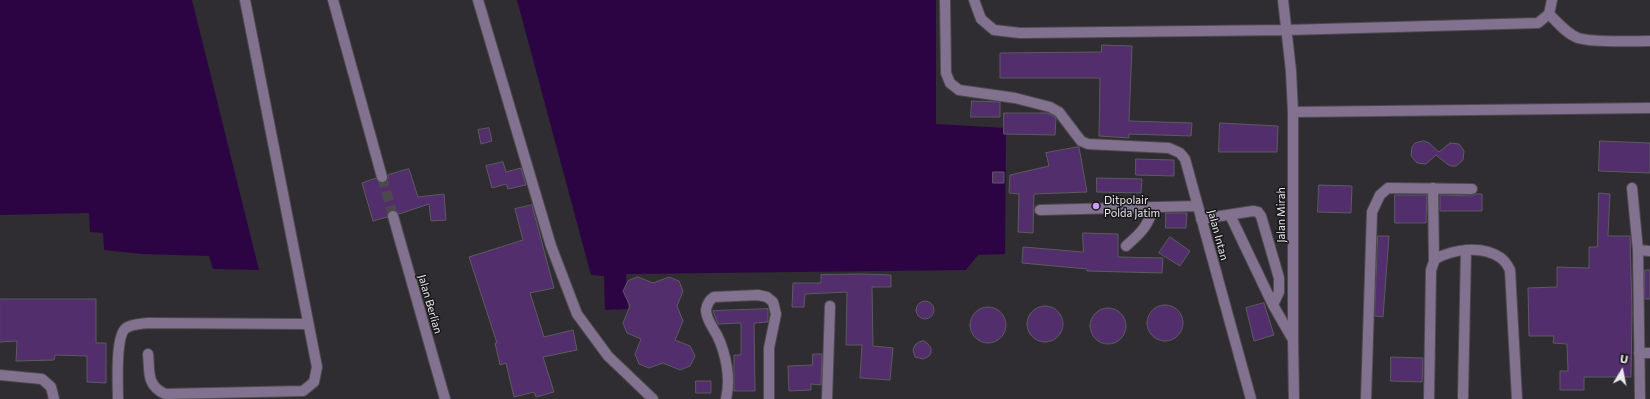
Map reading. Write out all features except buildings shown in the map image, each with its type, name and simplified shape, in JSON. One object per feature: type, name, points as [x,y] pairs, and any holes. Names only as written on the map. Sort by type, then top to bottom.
[{"type":"lane","points":[[148,354],[151,383],[157,390],[165,394],[303,391],[314,382],[317,367],[245,0]]},
{"type":"lane","points":[[333,0],[382,177]]},
{"type":"lane","points":[[478,0],[548,239],[577,314],[608,356],[653,399]]},
{"type":"lane","name":"Jalan Intan","points":[[944,0],[946,73],[950,83],[959,90],[1015,98],[1050,107],[1060,112],[1081,141],[1088,144],[1169,148],[1180,152],[1185,159],[1251,399]]},
{"type":"lane","points":[[974,0],[981,19],[994,30],[1020,33],[1287,30],[1538,22],[1549,14],[1552,0]]},
{"type":"lane","name":"Jalan Mirah","points":[[1283,0],[1287,30],[1293,112],[1292,339],[1294,399]]},
{"type":"lane","points":[[1549,14],[1568,32],[1578,38],[1592,40],[1650,41]]},
{"type":"lane","points":[[1293,112],[1650,108]]},
{"type":"lane","points":[[1366,399],[1372,212],[1380,195],[1388,188],[1472,189]]},
{"type":"lane","points":[[1433,188],[1434,262]]},
{"type":"lane","points":[[1632,188],[1638,250],[1640,399]]},
{"type":"lane","points":[[1040,210],[1198,206]]},
{"type":"lane","points":[[1126,246],[1144,230],[1150,220],[1154,207]]},
{"type":"lane","points":[[1201,219],[1253,211],[1258,212],[1261,216],[1279,278],[1279,292],[1273,305]]},
{"type":"lane","points":[[1230,215],[1273,305],[1292,339]]},
{"type":"lane","name":"Jalan Berlian","points":[[393,216],[445,399]]},
{"type":"lane","points":[[1463,397],[1466,250]]},
{"type":"lane","points":[[1428,399],[1431,270],[1435,259],[1445,254],[1466,250],[1488,252],[1502,258],[1510,270],[1517,399]]},
{"type":"lane","points":[[1638,250],[1650,251]]},
{"type":"lane","points":[[726,399],[729,379],[722,347],[707,317],[706,310],[708,301],[714,297],[758,295],[767,297],[773,302],[776,314],[769,348],[769,399]]},
{"type":"lane","points":[[827,399],[830,306]]},
{"type":"lane","points":[[118,399],[118,355],[122,332],[128,327],[148,323],[308,324]]},
{"type":"lane","points":[[1639,353],[1650,353]]},
{"type":"lane","points":[[0,375],[42,379],[51,387],[54,399]]},
{"type":"shaded area","points":[[0,0],[192,0],[259,270],[213,269],[209,256],[142,254],[104,250],[103,233],[90,232],[89,213],[0,215]]},
{"type":"shaded area","points":[[517,0],[936,0],[936,124],[1006,128],[1005,254],[978,255],[966,270],[626,274],[628,309],[605,310],[604,276],[591,275]]},
{"type":"tunnel","points":[[382,177],[393,216]]},
{"type":"place","name":"Ditpolair Polda Jatim","points":[[1096,206]]}]
